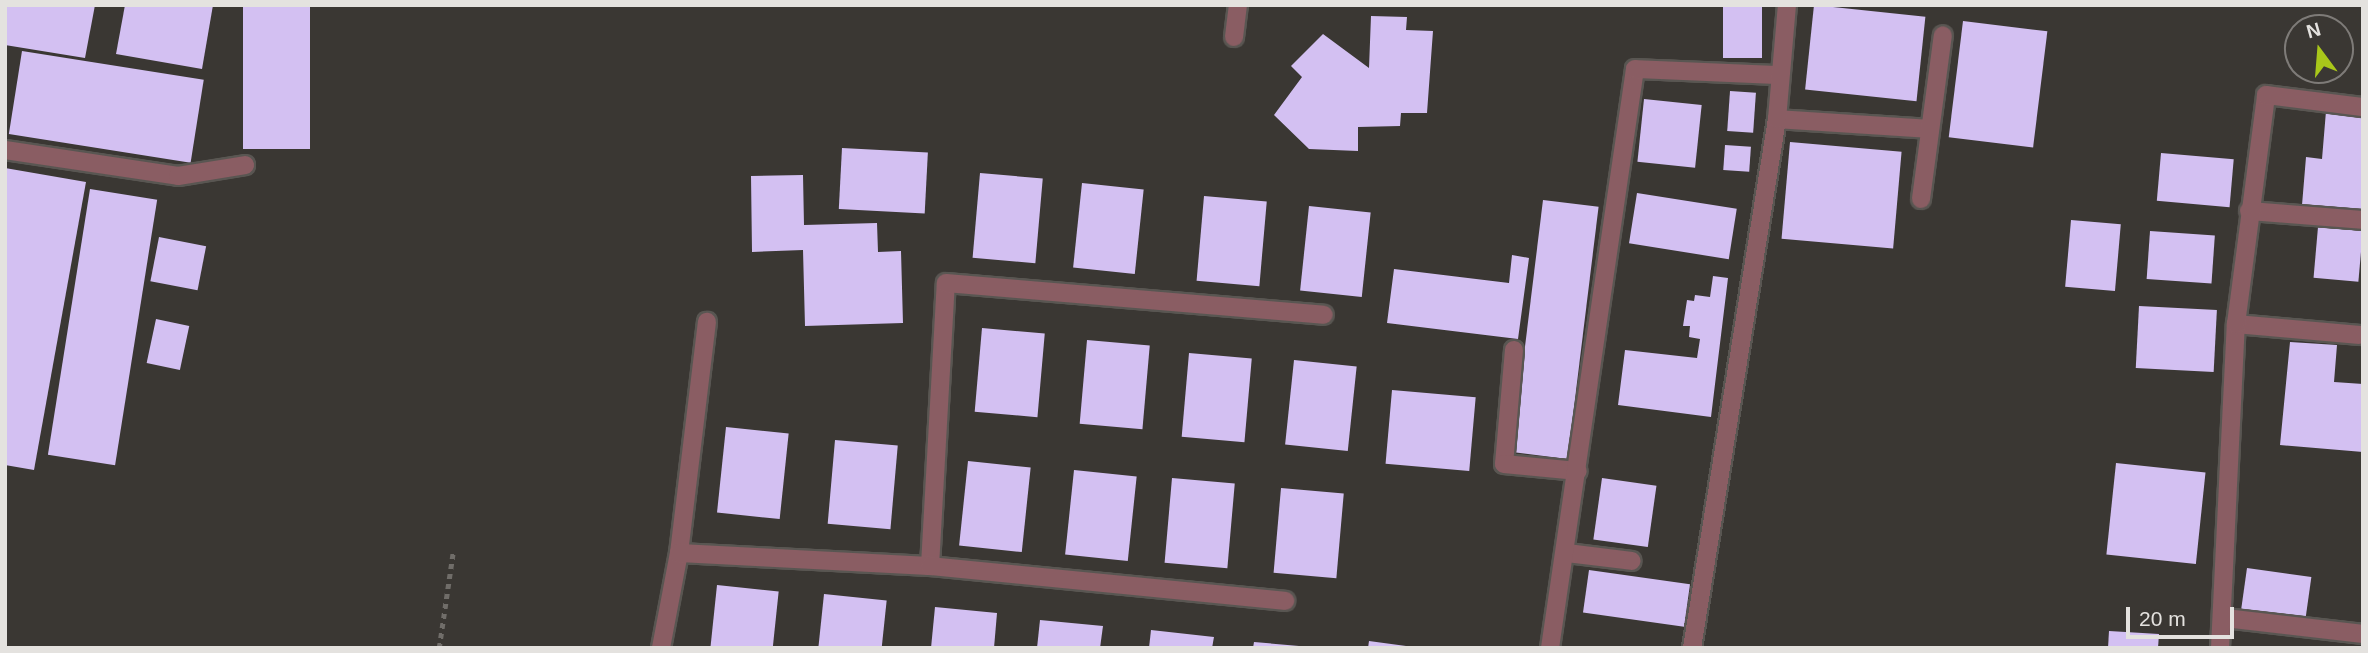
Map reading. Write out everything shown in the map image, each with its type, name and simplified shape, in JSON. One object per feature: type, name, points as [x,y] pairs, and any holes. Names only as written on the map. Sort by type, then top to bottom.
[{"type":"street","points":[[1234,37],[1238,5]]},
{"type":"street","points":[[1692,648],[1777,119],[1787,5]]},
{"type":"street","points":[[1921,199],[1943,35]]},
{"type":"street","points":[[1550,648],[1567,553],[1635,69],[1779,75]]},
{"type":"street","points":[[2220,648],[2225,618],[2236,324],[2266,95],[2363,107]]},
{"type":"street","points":[[1777,119],[1930,129]]},
{"type":"street","points":[[5,150],[178,176],[245,164]]},
{"type":"street","points":[[2249,211],[2363,220]]},
{"type":"street","points":[[930,565],[946,283],[1324,315]]},
{"type":"street","points":[[661,648],[679,553],[707,322]]},
{"type":"street","points":[[2236,324],[2360,335]]},
{"type":"street","points":[[1514,350],[1504,464],[1578,471]]},
{"type":"street","points":[[679,553],[930,565],[1284,601]]},
{"type":"street","points":[[1567,553],[1632,561]]},
{"type":"street","points":[[2225,618],[2363,634]]},
{"type":"path","points":[[439,648],[453,552]]},
{"type":"building","points":[[7,5],[95,5],[85,58],[5,45]]},
{"type":"building","points":[[125,5],[213,5],[202,69],[116,54]]},
{"type":"building","points":[[243,5],[310,5],[310,149],[243,149]]},
{"type":"building","points":[[1723,5],[1762,5],[1762,58],[1723,58]]},
{"type":"building","points":[[1814,5],[1925,17],[1917,101],[1805,90]]},
{"type":"building","points":[[1371,16],[1407,17],[1406,30],[1433,31],[1427,113],[1401,113],[1400,126],[1358,127],[1358,151],[1309,149],[1274,115],[1302,77],[1291,66],[1323,34],[1369,68]]},
{"type":"building","points":[[1963,21],[2047,31],[2033,147],[1949,137]]},
{"type":"building","points":[[22,51],[204,80],[191,163],[9,134]]},
{"type":"building","points":[[1730,91],[1756,93],[1753,133],[1727,131]]},
{"type":"building","points":[[1644,99],[1702,105],[1695,168],[1637,162]]},
{"type":"building","points":[[2326,111],[2363,114],[2363,211],[2302,205],[2306,157],[2322,159]]},
{"type":"building","points":[[1790,142],[1902,152],[1893,248],[1782,239]]},
{"type":"building","points":[[1725,145],[1751,147],[1749,172],[1723,170]]},
{"type":"building","points":[[842,148],[928,153],[925,213],[839,209]]},
{"type":"building","points":[[2161,153],[2234,159],[2230,207],[2157,201]]},
{"type":"building","points":[[5,168],[86,182],[34,470],[5,465]]},
{"type":"building","points":[[980,173],[1043,178],[1035,263],[973,258]]},
{"type":"building","points":[[803,175],[804,225],[877,223],[878,252],[901,251],[903,323],[805,326],[803,250],[752,252],[751,176]]},
{"type":"building","points":[[1082,183],[1144,189],[1135,274],[1073,268]]},
{"type":"building","points":[[90,189],[157,200],[115,465],[48,455]]},
{"type":"building","points":[[1637,193],[1737,209],[1729,259],[1629,243]]},
{"type":"building","points":[[1204,196],[1267,201],[1259,286],[1197,281]]},
{"type":"building","points":[[1543,200],[1599,207],[1568,459],[1512,452]]},
{"type":"building","points":[[1309,206],[1371,212],[1362,297],[1300,291]]},
{"type":"building","points":[[2071,220],[2121,224],[2115,291],[2065,287]]},
{"type":"building","points":[[2318,227],[2363,231],[2358,282],[2314,278]]},
{"type":"building","points":[[2150,231],[2215,236],[2211,283],[2147,279]]},
{"type":"building","points":[[159,237],[206,246],[198,290],[150,281]]},
{"type":"building","points":[[1512,255],[1529,258],[1518,339],[1387,323],[1394,269],[1509,283]]},
{"type":"building","points":[[1713,276],[1728,278],[1711,417],[1618,405],[1625,350],[1697,358],[1700,339],[1689,337],[1690,326],[1683,326],[1687,300],[1694,301],[1695,295],[1710,297]]},
{"type":"building","points":[[2139,306],[2217,310],[2214,372],[2136,368]]},
{"type":"building","points":[[156,319],[189,326],[180,370],[147,363]]},
{"type":"building","points":[[982,328],[1045,333],[1037,417],[975,412]]},
{"type":"building","points":[[1087,340],[1150,345],[1142,429],[1080,424]]},
{"type":"building","points":[[2290,342],[2337,345],[2334,382],[2363,384],[2363,452],[2280,445]]},
{"type":"building","points":[[1189,353],[1252,358],[1244,442],[1182,437]]},
{"type":"building","points":[[1294,360],[1357,367],[1348,451],[1285,445]]},
{"type":"building","points":[[1392,390],[1476,397],[1469,471],[1386,464]]},
{"type":"building","points":[[726,427],[789,434],[780,519],[717,513]]},
{"type":"building","points":[[835,440],[898,445],[890,529],[828,524]]},
{"type":"building","points":[[968,461],[1031,468],[1022,552],[959,546]]},
{"type":"building","points":[[2116,463],[2206,472],[2196,564],[2106,554]]},
{"type":"building","points":[[1074,470],[1137,477],[1128,561],[1065,555]]},
{"type":"building","points":[[1172,478],[1235,483],[1227,568],[1165,563]]},
{"type":"building","points":[[1602,478],[1656,486],[1648,547],[1593,539]]},
{"type":"building","points":[[1281,488],[1344,493],[1336,578],[1274,573]]},
{"type":"building","points":[[2247,568],[2311,577],[2305,622],[2241,613]]},
{"type":"building","points":[[1589,570],[1690,584],[1684,627],[1583,613]]},
{"type":"building","points":[[717,585],[779,591],[773,648],[710,648]]},
{"type":"building","points":[[824,594],[887,601],[882,648],[818,648]]},
{"type":"building","points":[[935,607],[997,613],[994,648],[931,648]]},
{"type":"building","points":[[1040,620],[1103,626],[1100,648],[1037,648]]},
{"type":"building","points":[[1151,630],[1214,637],[1212,648],[1149,648]]},
{"type":"building","points":[[2109,631],[2159,634],[2158,648],[2108,648]]},
{"type":"building","points":[[1369,641],[1406,646],[1406,648],[1368,648]]},
{"type":"building","points":[[1254,642],[1299,646],[1299,648],[1253,648]]}]
